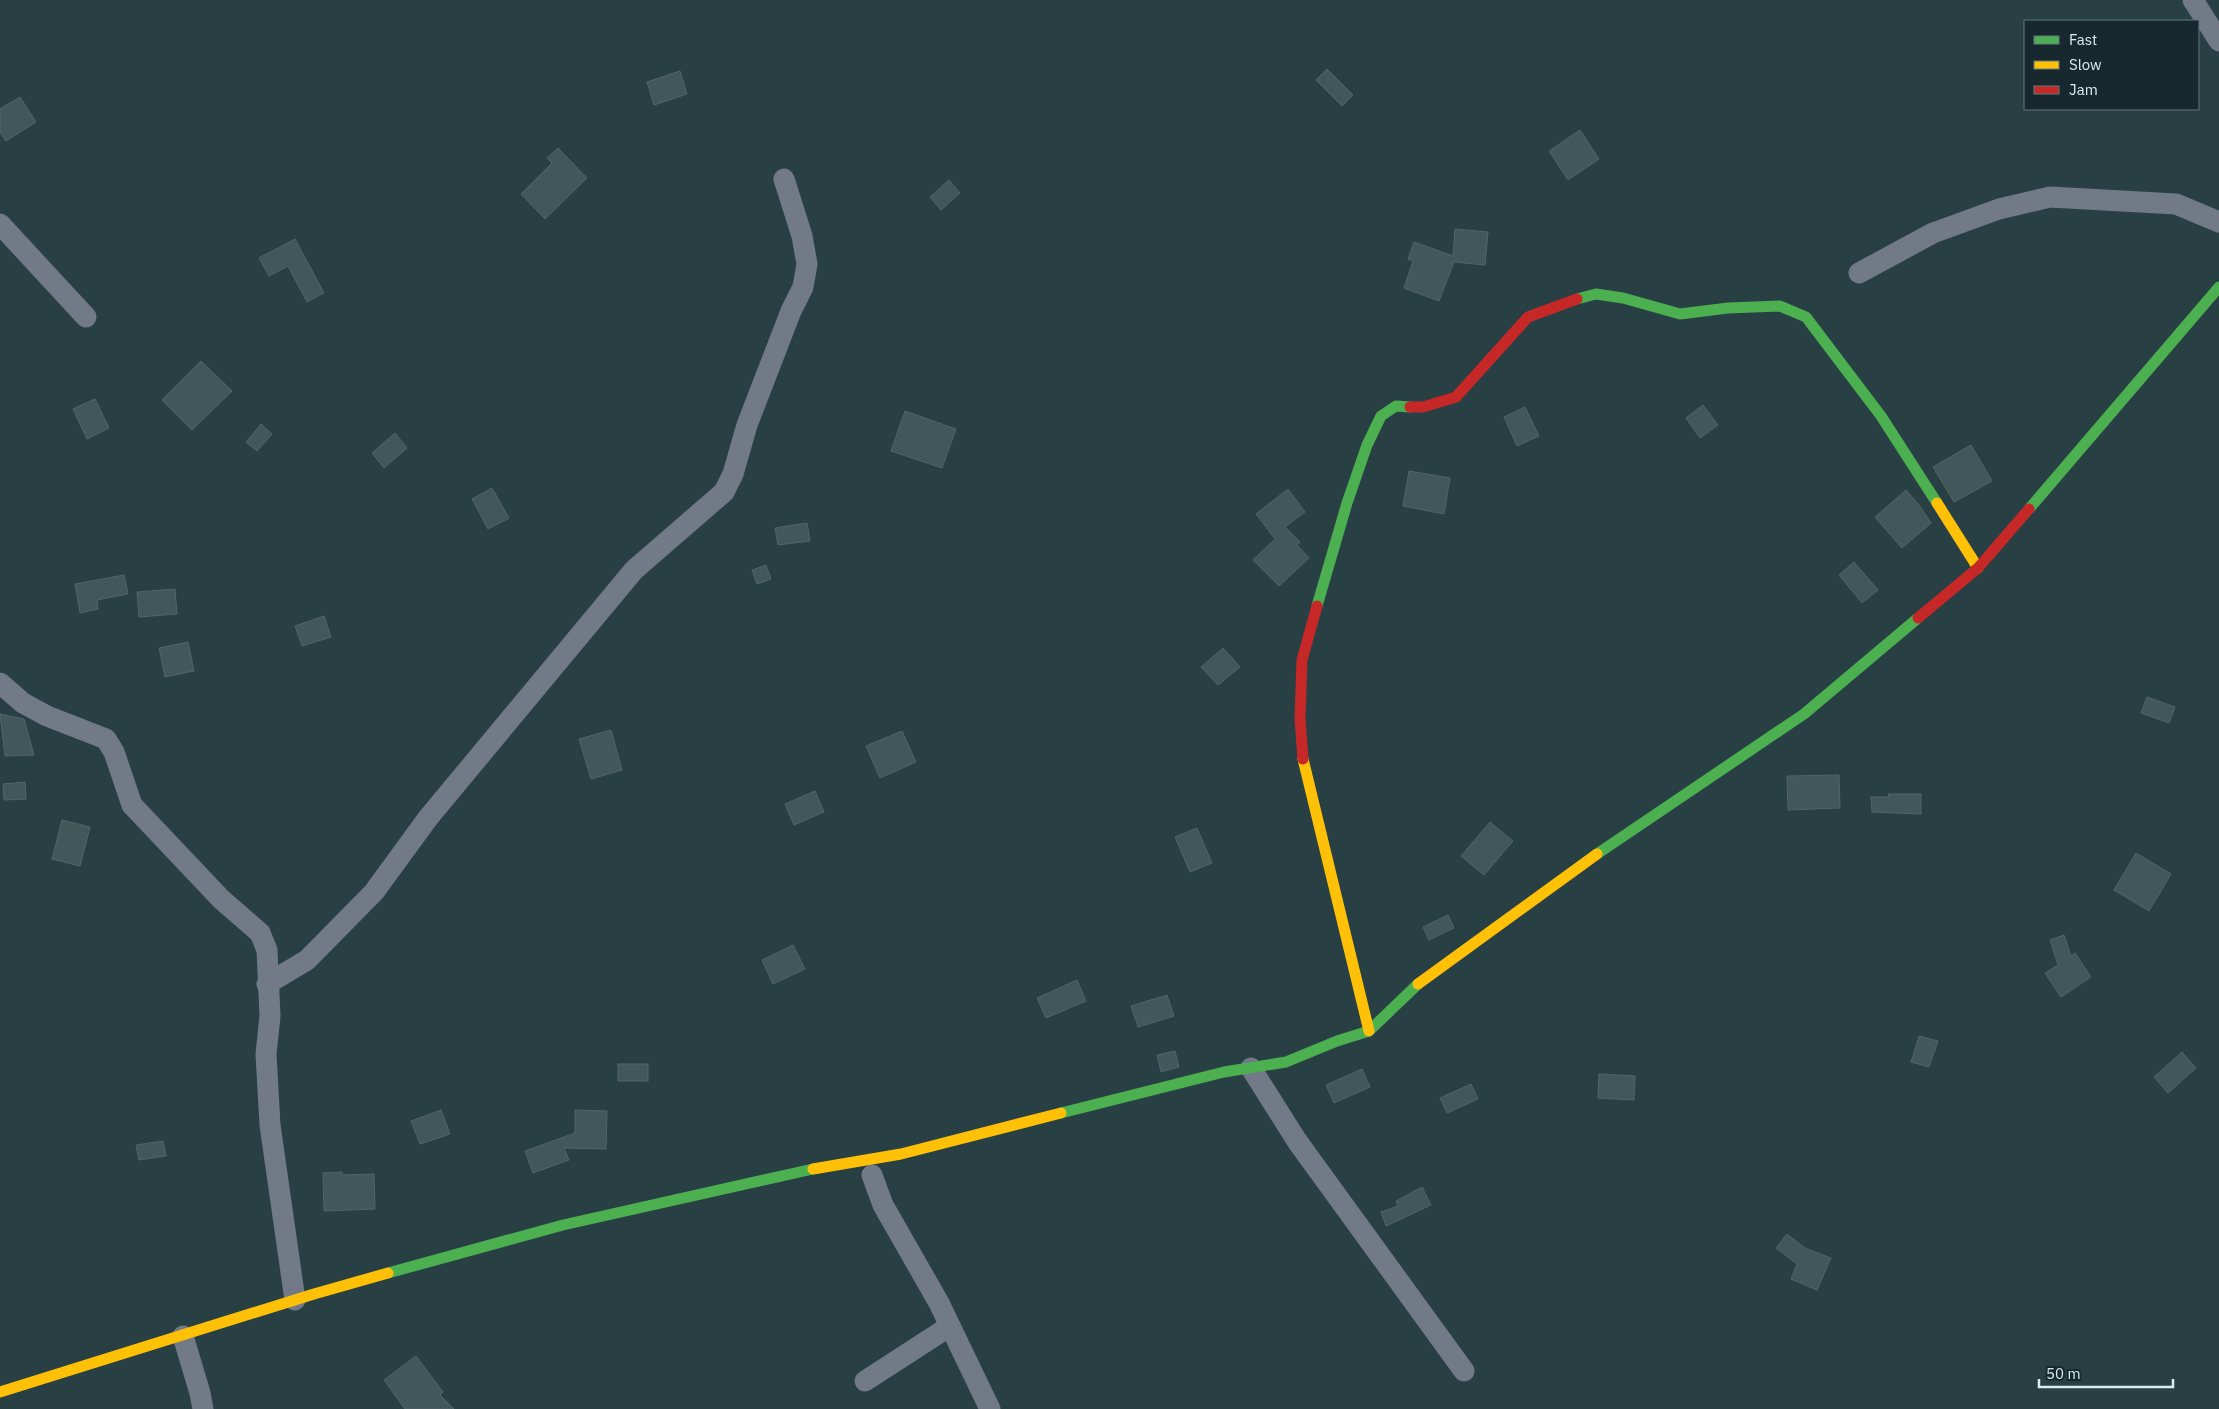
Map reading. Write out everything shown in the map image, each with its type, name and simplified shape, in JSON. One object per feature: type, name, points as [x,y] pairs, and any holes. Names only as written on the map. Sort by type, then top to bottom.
[{"type":"street","points":[[2193,0],[2219,41]]},
{"type":"street","points":[[267,984],[307,960],[374,892],[428,818],[634,570],[724,492],[733,474],[747,425],[804,280],[807,264],[802,236],[784,179]]},
{"type":"street","points":[[1859,273],[1933,232],[1999,209],[2050,197],[2176,204],[2219,222]]},
{"type":"street","points":[[0,224],[86,317]]},
{"type":"street","points":[[0,1392],[296,1300],[563,1225],[833,1164],[901,1154],[1224,1072],[1286,1062],[1337,1041],[1370,1031],[1409,992],[1608,846],[1804,714],[1978,568],[2219,287]]},
{"type":"street","points":[[1370,1031],[1304,765],[1300,719],[1302,660],[1347,503],[1367,445],[1381,416],[1396,406],[1423,407],[1456,397],[1528,317],[1567,302],[1596,294],[1623,298],[1680,314],[1728,308],[1780,306],[1806,317],[1834,352],[1881,416],[1978,568]]},
{"type":"street","points":[[0,684],[24,703],[47,716],[106,739],[114,752],[132,806],[221,899],[260,933],[268,950],[267,984],[270,1016],[266,1054],[270,1125],[296,1300]]},
{"type":"street","points":[[1250,1068],[1297,1141],[1464,1371]]},
{"type":"street","points":[[872,1175],[901,1154]]},
{"type":"street","points":[[833,1164],[872,1175]]},
{"type":"street","points":[[872,1175],[883,1205],[950,1326],[990,1409]]},
{"type":"street","points":[[865,1381],[950,1326]]},
{"type":"street","points":[[183,1336],[203,1409]]},
{"type":"building","points":[[1327,69],[1353,95],[1342,106],[1316,80]]},
{"type":"building","points":[[680,71],[687,94],[654,105],[647,82]]},
{"type":"building","points":[[20,97],[36,122],[6,141],[0,132],[0,109]]},
{"type":"building","points":[[1580,130],[1599,159],[1568,180],[1549,151]]},
{"type":"building","points":[[558,148],[587,178],[545,219],[521,194],[552,163],[547,158]]},
{"type":"building","points":[[949,180],[960,193],[941,210],[930,197]]},
{"type":"building","points":[[1455,229],[1488,232],[1485,265],[1454,262],[1439,301],[1404,288],[1413,261],[1408,259],[1414,242],[1453,256]]},
{"type":"building","points":[[295,239],[324,293],[307,302],[288,266],[269,276],[259,258]]},
{"type":"building","points":[[201,361],[232,391],[192,430],[162,400]]},
{"type":"building","points":[[95,399],[109,428],[87,439],[73,409]]},
{"type":"building","points":[[1703,405],[1718,425],[1700,438],[1686,418]]},
{"type":"building","points":[[1525,407],[1539,436],[1517,446],[1504,417]]},
{"type":"building","points":[[905,411],[956,429],[942,468],[891,451]]},
{"type":"building","points":[[261,424],[272,434],[257,451],[246,442]]},
{"type":"building","points":[[395,433],[407,448],[384,468],[372,453]]},
{"type":"building","points":[[1971,445],[1992,481],[1954,502],[1933,467]]},
{"type":"building","points":[[1409,471],[1450,478],[1444,514],[1403,506]]},
{"type":"building","points":[[492,488],[509,518],[488,529],[472,499]]},
{"type":"building","points":[[1288,489],[1305,512],[1285,527],[1300,542],[1297,545],[1309,558],[1279,586],[1253,560],[1275,539],[1256,514]]},
{"type":"building","points":[[1906,490],[1931,523],[1902,548],[1875,517]]},
{"type":"building","points":[[807,523],[810,541],[778,545],[775,528]]},
{"type":"building","points":[[1854,562],[1878,590],[1862,603],[1839,575]]},
{"type":"building","points":[[766,565],[771,579],[757,584],[752,570]]},
{"type":"building","points":[[124,575],[128,594],[97,600],[98,609],[80,613],[75,584]]},
{"type":"building","points":[[175,589],[177,614],[139,617],[137,592]]},
{"type":"building","points":[[324,616],[331,637],[302,646],[295,626]]},
{"type":"building","points":[[188,642],[194,671],[165,677],[159,648]]},
{"type":"building","points":[[1223,648],[1240,667],[1218,685],[1201,667]]},
{"type":"building","points":[[2147,697],[2175,707],[2169,723],[2141,713]]},
{"type":"building","points":[[0,714],[24,719],[34,755],[5,756]]},
{"type":"building","points":[[611,730],[622,770],[591,779],[579,739]]},
{"type":"building","points":[[902,731],[916,762],[880,778],[866,746]]},
{"type":"building","points":[[1839,775],[1840,808],[1788,810],[1787,776]]},
{"type":"building","points":[[25,782],[26,799],[4,800],[3,784]]},
{"type":"building","points":[[815,791],[824,812],[794,825],[785,804]]},
{"type":"building","points":[[1888,794],[1921,794],[1921,814],[1872,812],[1871,797],[1889,797]]},
{"type":"building","points":[[62,820],[90,827],[80,866],[52,859]]},
{"type":"building","points":[[1490,822],[1513,841],[1484,875],[1461,856]]},
{"type":"building","points":[[1197,828],[1212,863],[1190,872],[1175,837]]},
{"type":"building","points":[[2136,853],[2171,874],[2149,911],[2114,890]]},
{"type":"building","points":[[1448,915],[1454,928],[1429,940],[1423,927]]},
{"type":"building","points":[[2064,935],[2071,956],[2075,953],[2091,977],[2061,997],[2045,973],[2058,965],[2050,940]]},
{"type":"building","points":[[793,945],[805,969],[773,984],[762,960]]},
{"type":"building","points":[[1077,980],[1086,1001],[1046,1018],[1037,998]]},
{"type":"building","points":[[1167,995],[1174,1016],[1138,1027],[1131,1006]]},
{"type":"building","points":[[1919,1036],[1938,1041],[1929,1067],[1911,1062]]},
{"type":"building","points":[[1175,1051],[1179,1067],[1161,1072],[1157,1055]]},
{"type":"building","points":[[2182,1052],[2196,1068],[2168,1093],[2154,1077]]},
{"type":"building","points":[[618,1064],[648,1064],[648,1081],[618,1081]]},
{"type":"building","points":[[1362,1069],[1370,1087],[1334,1103],[1326,1085]]},
{"type":"building","points":[[1599,1074],[1635,1076],[1634,1100],[1598,1098]]},
{"type":"building","points":[[1471,1084],[1478,1099],[1447,1113],[1440,1098]]},
{"type":"building","points":[[441,1110],[450,1134],[420,1144],[411,1121]]},
{"type":"building","points":[[575,1110],[607,1111],[606,1149],[564,1148],[569,1160],[533,1173],[525,1151],[575,1133]]},
{"type":"building","points":[[163,1141],[166,1156],[139,1160],[136,1145]]},
{"type":"building","points":[[342,1172],[342,1175],[374,1174],[375,1209],[324,1211],[323,1173]]},
{"type":"building","points":[[1422,1187],[1431,1205],[1386,1226],[1381,1212],[1398,1206],[1396,1201]]},
{"type":"building","points":[[1787,1234],[1805,1248],[1831,1258],[1817,1290],[1791,1279],[1797,1264],[1776,1248]]},
{"type":"building","points":[[416,1356],[443,1392],[440,1395],[454,1409],[405,1409],[384,1380]]},
{"type":"traffic: fast","points":[[2029,509],[2219,287]]},
{"type":"traffic: fast","points":[[1577,299],[1596,294],[1623,298],[1680,314],[1728,308],[1780,306],[1806,317],[1881,416],[1937,503]]},
{"type":"traffic: fast","points":[[1317,606],[1347,503],[1367,445],[1381,416],[1396,406],[1410,407]]},
{"type":"traffic: fast","points":[[1597,854],[1804,714],[1918,618]]},
{"type":"traffic: fast","points":[[1061,1113],[1224,1072],[1286,1062],[1337,1041],[1369,1031],[1418,984]]},
{"type":"traffic: fast","points":[[388,1273],[563,1225],[813,1169]]},
{"type":"traffic: slow","points":[[1937,503],[1978,568]]},
{"type":"traffic: slow","points":[[1303,759],[1369,1031]]},
{"type":"traffic: slow","points":[[1418,984],[1597,854]]},
{"type":"traffic: slow","points":[[813,1169],[901,1154],[1061,1113]]},
{"type":"traffic: slow","points":[[0,1392],[314,1294],[388,1273]]},
{"type":"traffic: jam","points":[[1410,407],[1423,407],[1456,397],[1528,317],[1577,299]]},
{"type":"traffic: jam","points":[[1918,618],[1978,568],[2029,509]]},
{"type":"traffic: jam","points":[[1303,759],[1300,719],[1302,660],[1317,606]]}]
